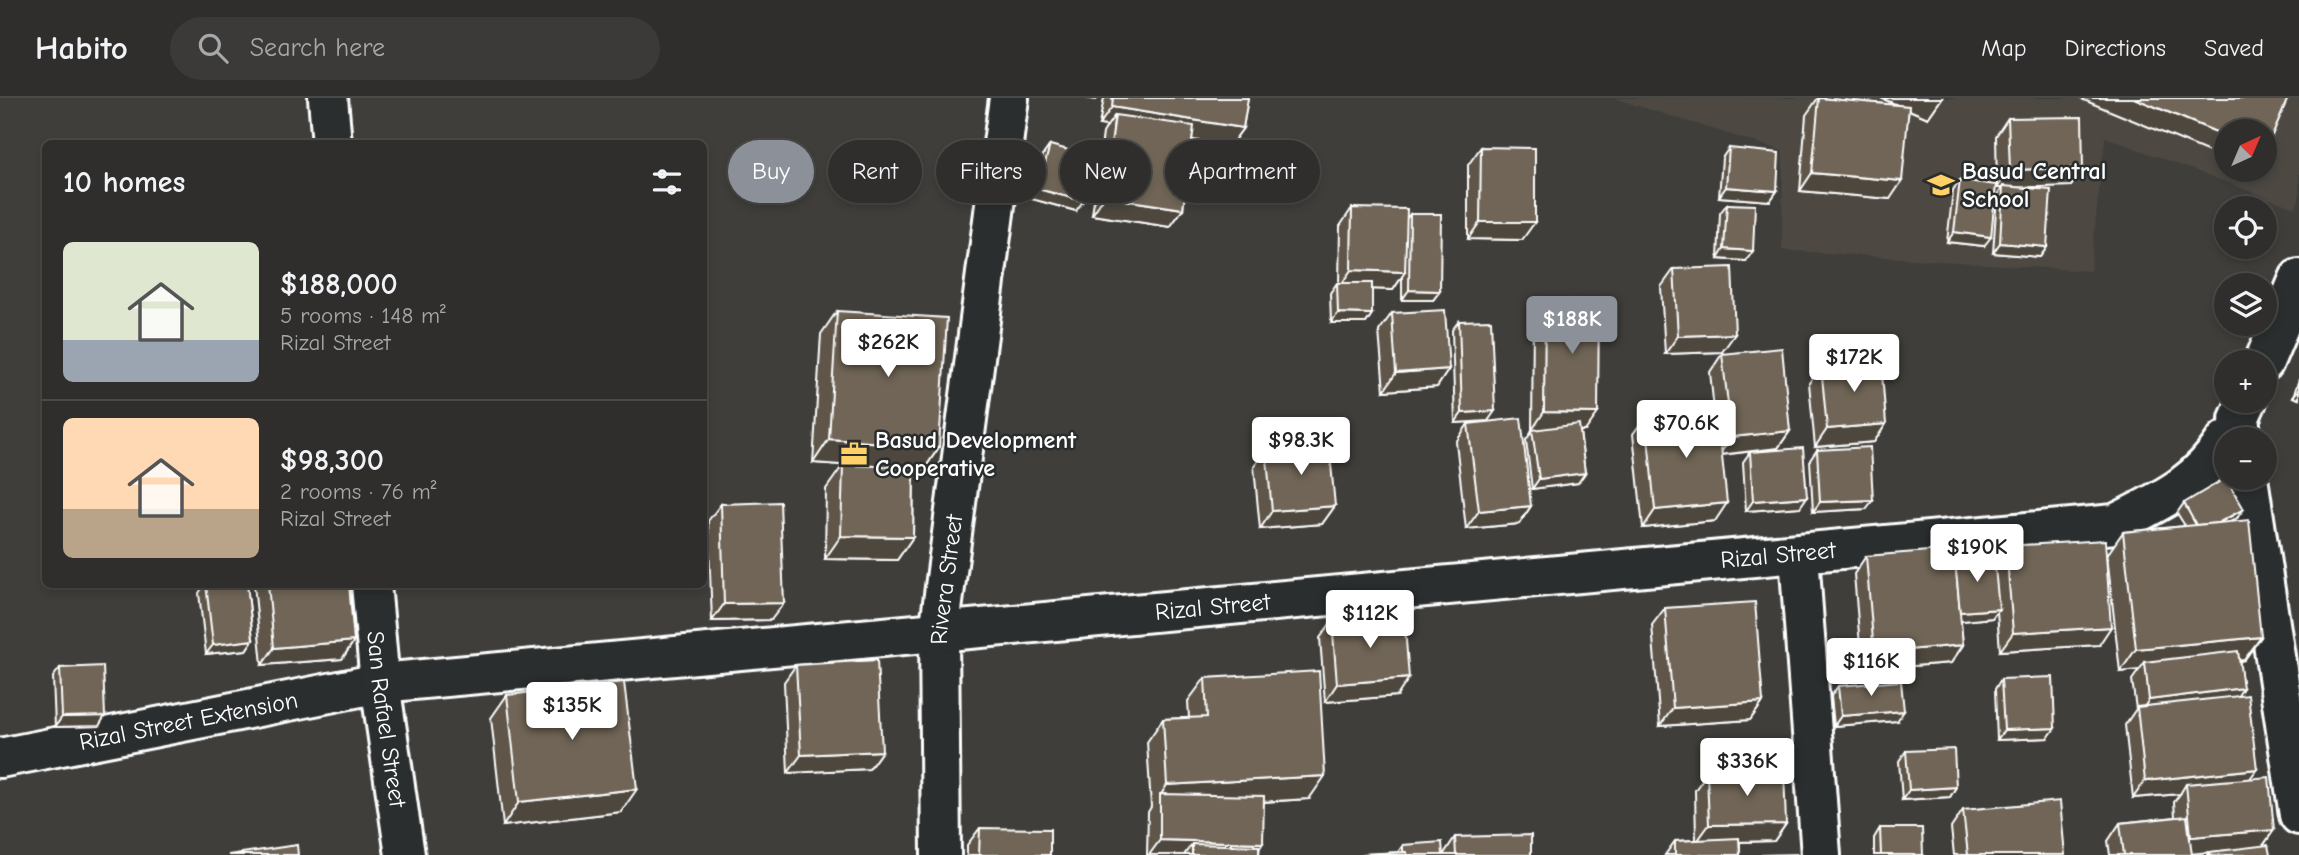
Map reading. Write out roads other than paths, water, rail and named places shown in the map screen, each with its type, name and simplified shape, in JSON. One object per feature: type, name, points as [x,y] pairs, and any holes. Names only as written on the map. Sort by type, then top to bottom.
[{"type":"street","points":[[328,98],[332,140]]},
{"type":"street","name":"Rivera Street","points":[[941,855],[939,633],[1009,98]]},
{"type":"street","points":[[2269,350],[2299,279]]},
{"type":"street","name":"Rizal Street","points":[[380,683],[2115,524],[2175,494],[2214,459]]},
{"type":"street","points":[[2250,490],[2299,815]]},
{"type":"street","points":[[1799,555],[1821,855]]},
{"type":"street","name":"San Rafael Street","points":[[371,588],[380,683],[405,855]]},
{"type":"street","name":"Rizal Street Extension","points":[[0,758],[380,683]]},
{"type":"place","name":"Basud Central School","points":[[1941,185]]},
{"type":"place","name":"Basud Development Cooperative","points":[[854,454]]}]
